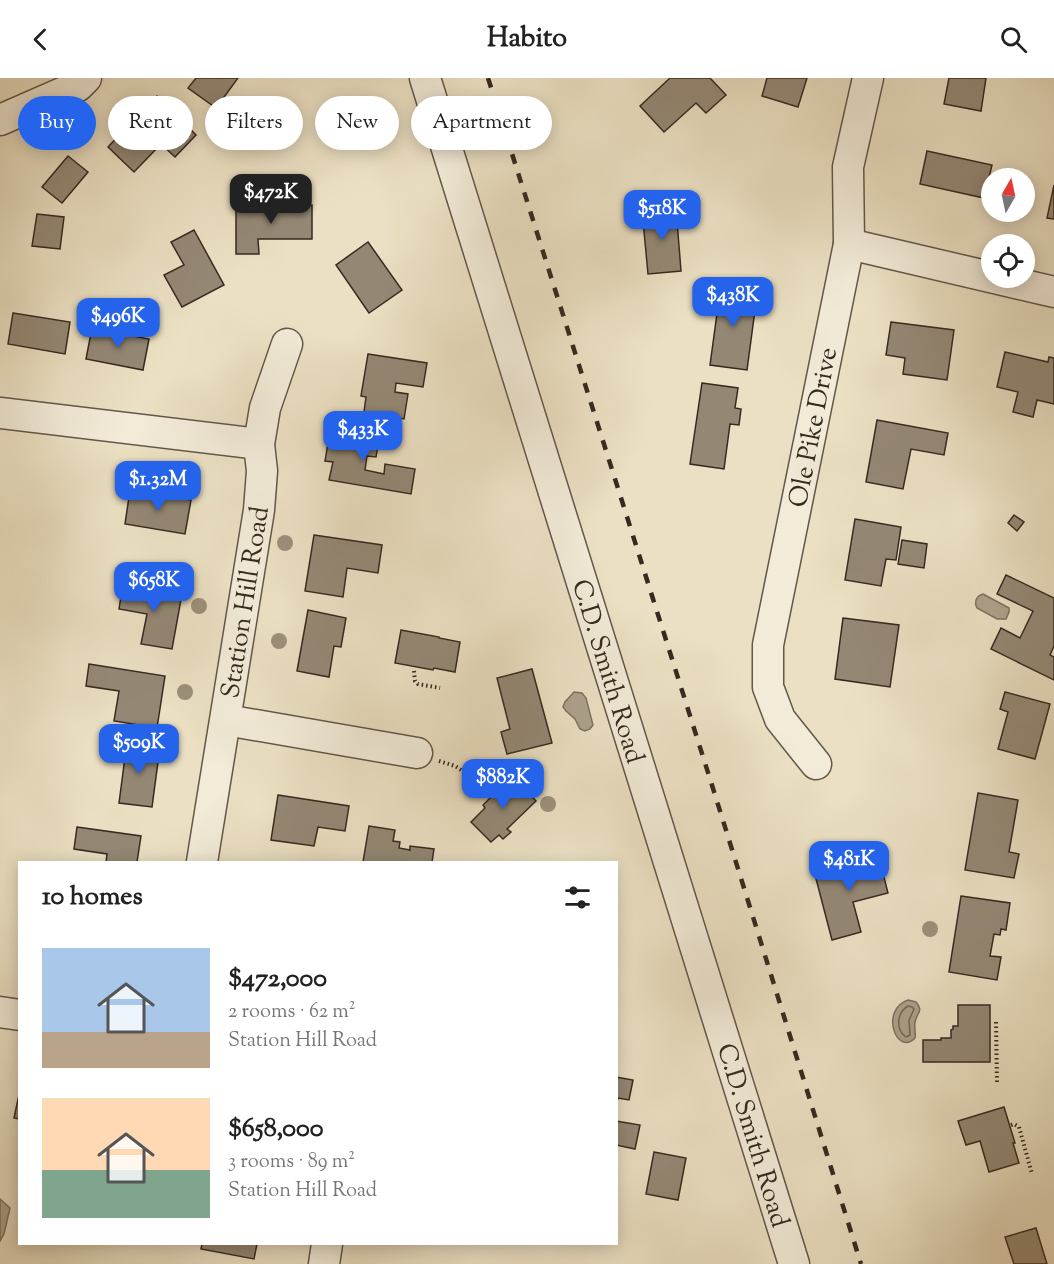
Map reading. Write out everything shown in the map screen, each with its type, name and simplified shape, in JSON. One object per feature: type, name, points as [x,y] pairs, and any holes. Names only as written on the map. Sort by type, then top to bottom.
[{"type":"street","points":[[0,120],[78,86],[86,78]]},
{"type":"street","name":"C.D. Smith Road","points":[[425,78],[794,1264]]},
{"type":"street","name":"Ole Pike Drive","points":[[816,764],[780,719],[768,687],[768,645],[849,244],[848,167],[868,78]]},
{"type":"street","points":[[849,244],[1054,292]]},
{"type":"street","name":"Station Hill Road","points":[[202,861],[259,510],[262,471],[259,444],[265,408],[287,344]]},
{"type":"street","points":[[0,413],[259,444]]},
{"type":"street","points":[[226,720],[417,753]]},
{"type":"street","points":[[0,1012],[18,1015]]},
{"type":"street","points":[[324,1264],[327,1245]]},
{"type":"path","points":[[414,671],[415,681],[418,684],[440,688]]},
{"type":"path","points":[[417,753],[455,766],[481,778],[494,788]]},
{"type":"path","points":[[996,1022],[997,1082]]},
{"type":"path","points":[[1011,1125],[1019,1127],[1032,1174]]},
{"type":"water","points":[[983,594],[1009,608],[1006,619],[997,619],[977,608],[976,600]]},
{"type":"water","points":[[574,692],[582,693],[586,698],[593,725],[585,731],[580,729],[575,719],[563,707]]},
{"type":"water","points":[[908,1000],[916,1002],[920,1010],[915,1022],[915,1038],[908,1042],[897,1037],[893,1021],[894,1013],[899,1005]]},
{"type":"water","points":[[0,1199],[10,1208],[0,1241]]},
{"type":"building","points":[[196,78],[238,78],[225,96],[205,96],[205,100],[188,88]]},
{"type":"building","points":[[670,78],[710,78],[726,95],[706,113],[696,103],[664,132],[640,106]]},
{"type":"building","points":[[767,78],[807,78],[798,107],[762,96]]},
{"type":"building","points":[[949,78],[986,78],[981,111],[944,104]]},
{"type":"building","points":[[111,150],[155,150],[134,172]]},
{"type":"building","points":[[167,150],[182,150],[175,157]]},
{"type":"building","points":[[927,151],[992,165],[991,168],[981,168],[981,197],[920,184]]},
{"type":"building","points":[[68,156],[88,172],[62,203],[42,187]]},
{"type":"building","points":[[1054,185],[1054,219],[1047,218]]},
{"type":"building","points":[[236,205],[312,205],[312,239],[258,239],[259,254],[236,254]]},
{"type":"building","points":[[676,208],[681,271],[648,274],[642,210]]},
{"type":"building","points":[[37,214],[64,217],[60,249],[32,246]]},
{"type":"building","points":[[194,230],[224,285],[182,307],[164,275],[184,265],[171,242]]},
{"type":"building","points":[[368,242],[402,290],[369,313],[336,265]]},
{"type":"building","points":[[721,284],[754,289],[751,310],[755,310],[747,370],[710,365]]},
{"type":"building","points":[[13,313],[70,322],[65,354],[8,344]]},
{"type":"building","points":[[891,322],[954,330],[947,380],[903,374],[905,358],[886,355]]},
{"type":"building","points":[[92,328],[149,339],[143,370],[86,359]]},
{"type":"building","points":[[1005,352],[1048,362],[1049,357],[1054,358],[1054,404],[1037,400],[1033,417],[1013,412],[1018,392],[997,387]]},
{"type":"building","points":[[368,354],[427,363],[423,387],[396,383],[395,392],[408,394],[404,419],[364,412],[366,397],[361,396]]},
{"type":"building","points":[[702,383],[738,388],[735,408],[741,409],[739,425],[730,424],[724,469],[690,464]]},
{"type":"building","points":[[877,420],[948,433],[944,455],[911,449],[903,489],[866,482]]},
{"type":"building","points":[[331,425],[380,434],[376,457],[367,456],[365,470],[384,474],[385,464],[415,469],[411,494],[329,480],[333,462],[325,461]]},
{"type":"building","points":[[130,490],[191,500],[185,534],[125,524]]},
{"type":"building","points":[[1014,515],[1024,522],[1017,531],[1008,523]]},
{"type":"building","points":[[855,519],[901,527],[896,560],[886,559],[881,586],[845,580]]},
{"type":"building","points":[[314,535],[382,545],[378,573],[347,568],[343,597],[305,591]]},
{"type":"building","points":[[902,540],[927,544],[924,568],[898,564]]},
{"type":"building","points":[[1006,575],[1054,598],[1054,646],[1050,655],[1054,657],[1054,680],[991,649],[1001,628],[1020,638],[1033,611],[997,594]]},
{"type":"building","points":[[123,584],[182,594],[172,649],[141,644],[147,614],[119,609]]},
{"type":"building","points":[[308,610],[346,618],[341,647],[334,646],[329,677],[297,671]]},
{"type":"building","points":[[843,618],[899,625],[890,687],[835,679]]},
{"type":"building","points":[[401,630],[460,642],[455,672],[395,663]]},
{"type":"building","points":[[89,664],[165,676],[157,728],[114,721],[119,691],[86,686]]},
{"type":"building","points":[[532,669],[552,743],[507,754],[501,732],[510,729],[497,678]]},
{"type":"building","points":[[1005,692],[1050,704],[1035,759],[998,749],[1008,712],[1000,709]]},
{"type":"building","points":[[127,742],[160,747],[152,807],[119,803]]},
{"type":"building","points":[[512,776],[536,801],[507,829],[511,832],[503,839],[499,835],[491,842],[471,822],[485,808],[483,805]]},
{"type":"building","points":[[978,793],[1018,800],[1009,852],[1019,854],[1014,878],[965,870]]},
{"type":"building","points":[[278,795],[349,806],[345,831],[318,827],[314,846],[271,840]]},
{"type":"building","points":[[369,826],[395,830],[393,841],[400,842],[399,848],[410,850],[410,846],[434,849],[432,861],[363,861]]},
{"type":"building","points":[[77,827],[141,836],[137,861],[106,861],[107,854],[74,849]]},
{"type":"building","points":[[878,854],[888,893],[853,902],[861,932],[832,940],[814,871]]},
{"type":"building","points":[[961,896],[1010,903],[1006,930],[1001,929],[1000,935],[994,934],[990,956],[1001,957],[997,980],[949,972]]},
{"type":"building","points":[[958,1005],[990,1005],[990,1062],[923,1062],[923,1040],[951,1038],[953,1026],[958,1026]]},
{"type":"building","points":[[618,1077],[633,1080],[629,1100],[618,1098]]},
{"type":"building","points":[[18,1099],[18,1119],[14,1118]]},
{"type":"building","points":[[1004,1107],[1019,1163],[989,1172],[980,1141],[966,1145],[958,1121]]},
{"type":"building","points":[[618,1121],[640,1125],[635,1149],[618,1145]]},
{"type":"building","points":[[654,1152],[686,1158],[678,1200],[646,1194]]},
{"type":"building","points":[[1036,1228],[1047,1264],[1014,1264],[1005,1237]]},
{"type":"building","points":[[202,1245],[257,1245],[254,1259],[201,1249]]},
{"type":"railway","points":[[488,78],[861,1264]]}]
